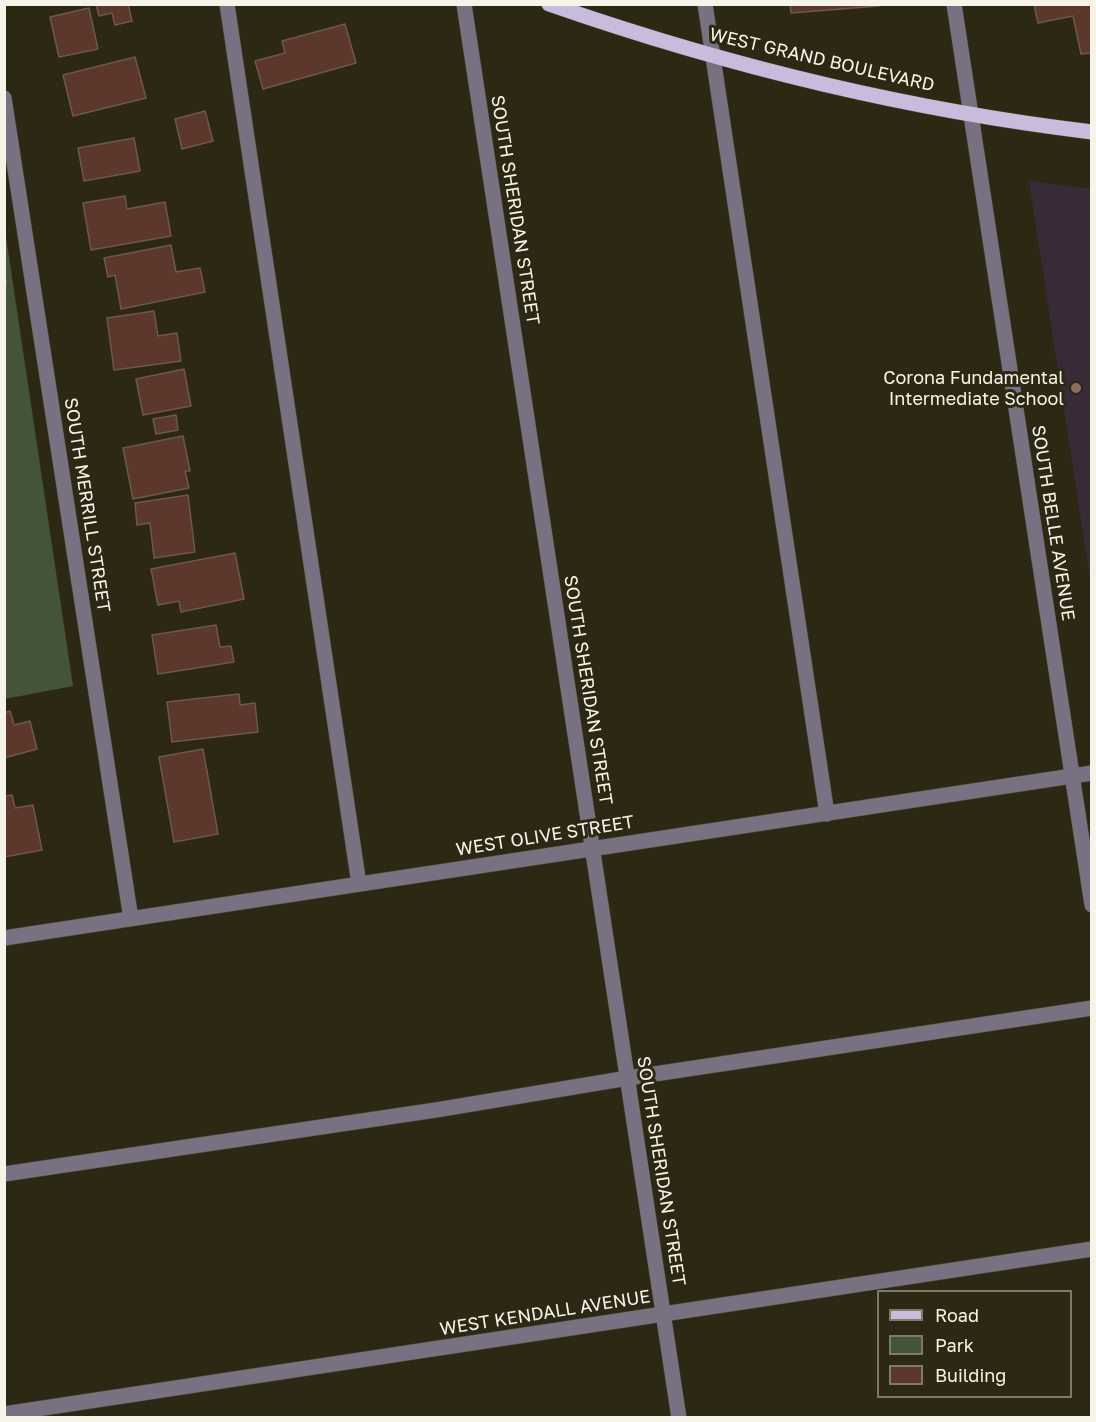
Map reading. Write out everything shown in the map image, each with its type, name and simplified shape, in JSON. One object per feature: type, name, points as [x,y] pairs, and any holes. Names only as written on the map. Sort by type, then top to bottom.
[{"type":"main road","name":"WEST GRAND BOULEVARD","points":[[549,4],[713,55],[866,93],[971,113],[1092,132]]},
{"type":"street","points":[[227,4],[359,884]]},
{"type":"street","name":"SOUTH SHERIDAN STREET","points":[[464,4],[679,1418]]},
{"type":"street","points":[[705,4],[827,813]]},
{"type":"street","name":"SOUTH BELLE AVENUE","points":[[954,4],[1092,904]]},
{"type":"street","name":"SOUTH MERRILL STREET","points":[[4,98],[131,919]]},
{"type":"street","name":"WEST OLIVE STREET","points":[[4,938],[1092,773]]},
{"type":"street","points":[[4,1174],[436,1110],[627,1078],[1092,1008]]},
{"type":"street","name":"WEST KENDALL AVENUE","points":[[4,1414],[1092,1250]]},
{"type":"shaded area","name":"Corona Fundamental Intermediate School","points":[[1029,181],[1091,189],[1091,586]]},
{"type":"green space","points":[[5,230],[73,686],[4,699]]},
{"type":"building","points":[[96,4],[128,4],[132,21],[115,25],[112,13],[99,16]]},
{"type":"building","points":[[790,4],[878,4],[879,6],[791,13]]},
{"type":"building","points":[[1034,4],[1092,4],[1092,53],[1081,54],[1073,16],[1038,23]]},
{"type":"building","points":[[89,8],[98,49],[59,57],[50,17]]},
{"type":"building","points":[[345,24],[356,63],[263,89],[255,61],[285,53],[282,41]]},
{"type":"building","points":[[135,57],[146,98],[73,116],[63,75]]},
{"type":"building","points":[[205,111],[213,141],[182,149],[175,119]]},
{"type":"building","points":[[134,138],[140,171],[84,181],[78,148]]},
{"type":"building","points":[[125,196],[127,209],[165,202],[171,236],[91,250],[83,203]]},
{"type":"building","points":[[171,245],[176,272],[200,268],[205,292],[121,309],[115,275],[108,277],[104,258]]},
{"type":"building","points":[[154,311],[158,336],[177,333],[181,361],[114,370],[107,318]]},
{"type":"building","points":[[184,369],[191,406],[143,415],[136,379]]},
{"type":"building","points":[[176,415],[178,430],[156,434],[153,419]]},
{"type":"building","points":[[183,436],[190,471],[185,471],[189,488],[133,499],[123,448]]},
{"type":"building","points":[[188,495],[195,552],[154,558],[150,523],[137,525],[135,503]]},
{"type":"building","points":[[235,553],[244,599],[181,612],[179,601],[158,605],[151,569]]},
{"type":"building","points":[[216,625],[220,647],[231,646],[234,662],[158,674],[152,635]]},
{"type":"building","points":[[239,694],[240,705],[255,703],[258,732],[172,742],[167,702]]},
{"type":"building","points":[[10,711],[14,725],[30,721],[37,749],[4,758],[4,713]]},
{"type":"building","points":[[203,749],[218,834],[174,842],[159,757]]},
{"type":"building","points":[[12,795],[15,808],[33,805],[42,850],[4,857],[4,796]]},
{"type":"place","name":"Corona Fundamental Intermediate School","points":[[1076,388]]}]
